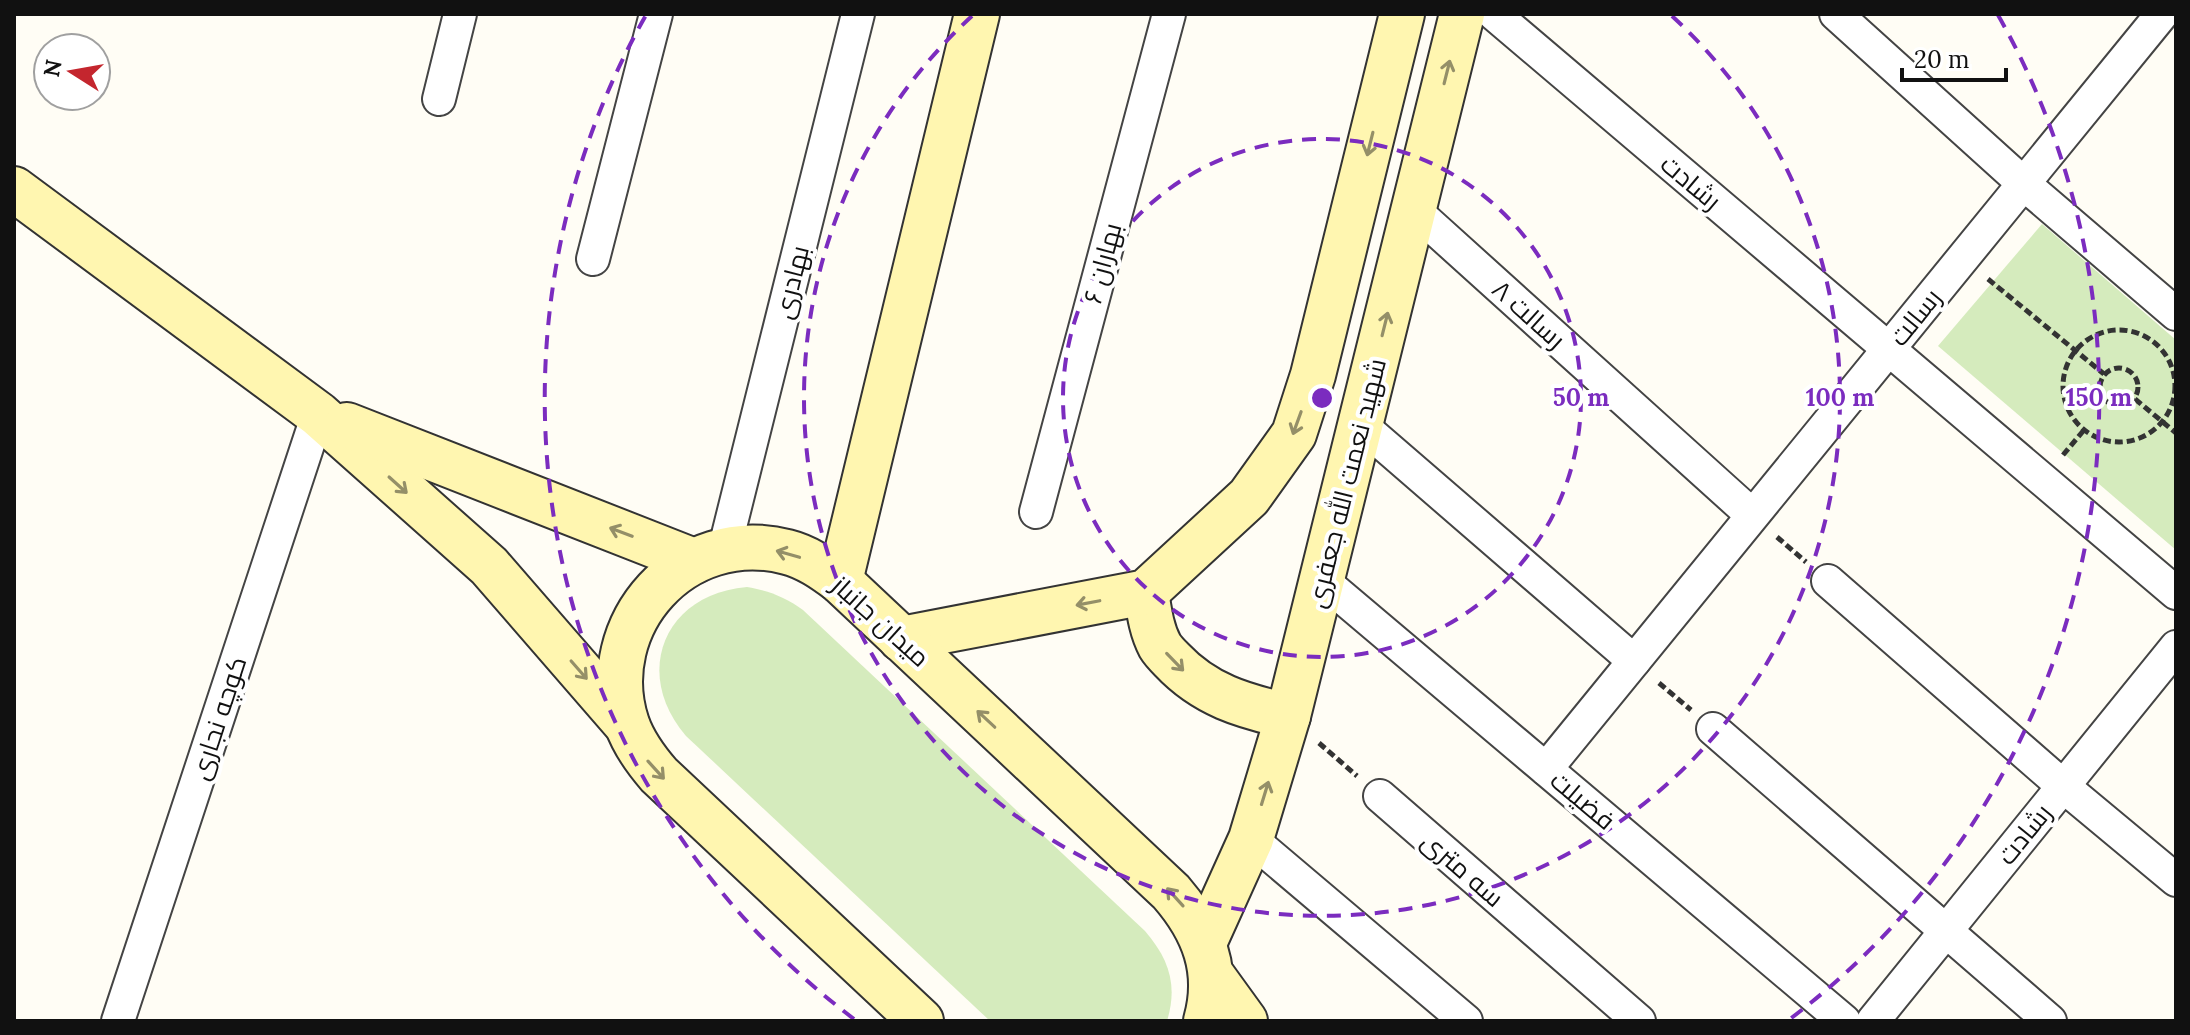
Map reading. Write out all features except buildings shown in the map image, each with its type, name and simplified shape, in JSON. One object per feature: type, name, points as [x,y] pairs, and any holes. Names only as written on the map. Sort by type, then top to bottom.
[{"type":"main road","points":[[840,581],[977,14]]},
{"type":"main road","points":[[901,639],[1146,592],[1249,497],[1294,434],[1313,375],[1402,14]]},
{"type":"main road","name":"شهید نعمت الله جعفری","points":[[1208,959],[1251,839],[1288,716],[1462,14]]},
{"type":"main road","points":[[14,189],[318,414],[489,566],[627,725]]},
{"type":"main road","points":[[318,414],[709,556]]},
{"type":"main road","name":"میدان جانباز","points":[[709,556],[756,548],[787,552],[816,564],[840,581],[1171,892],[1190,914],[1208,959],[1245,1021]]},
{"type":"main road","points":[[709,556],[667,578],[645,602],[630,630],[621,661],[620,693],[627,725],[641,753],[659,775],[921,1021]]},
{"type":"main road","points":[[1146,592],[1150,618],[1161,648],[1182,670],[1217,695],[1288,716]]},
{"type":"main road","points":[[1206,1021],[1210,1006],[1208,959]]},
{"type":"street","points":[[439,99],[460,14]]},
{"type":"street","points":[[593,259],[656,14]]},
{"type":"street","name":"بهادری","points":[[709,556],[858,14]]},
{"type":"street","name":"بهاران ۶","points":[[1036,512],[1169,14]]},
{"type":"street","name":"رشادت","points":[[1494,14],[2176,593]]},
{"type":"street","points":[[1836,14],[2024,184],[2176,314]]},
{"type":"street","name":"رسالت","points":[[1546,769],[1888,349],[2158,25]]},
{"type":"street","name":"رسالت ۸","points":[[1413,209],[1752,515]]},
{"type":"street","name":"کوچه نجاری","points":[[118,1021],[318,414]]},
{"type":"street","points":[[1360,424],[1634,661]]},
{"type":"street","name":"فضیلت","points":[[1322,580],[1844,1021]]},
{"type":"street","points":[[1828,581],[2176,880]]},
{"type":"street","name":"رشادت","points":[[1873,1021],[2176,647]]},
{"type":"street","points":[[1713,729],[2050,1021]]},
{"type":"street","name":"سه متری","points":[[1380,796],[1639,1021]]},
{"type":"street","points":[[1251,839],[1466,1021]]},
{"type":"path","points":[[1963,258],[2104,374]]},
{"type":"path","points":[[2122,330],[2139,334],[2154,343],[2166,356],[2173,372],[2175,389],[2171,406],[2162,422],[2149,433],[2133,440],[2116,442],[2098,438],[2084,430],[2071,417],[2063,383],[2075,351],[2088,339],[2104,332],[2122,330]]},
{"type":"path","points":[[2112,369],[2132,371],[2138,380],[2139,390],[2135,399],[2126,405],[2116,406],[2107,402],[2101,394],[2100,384],[2104,374],[2112,369]]},
{"type":"path","points":[[2135,399],[2176,433]]},
{"type":"path","points":[[1752,515],[1828,581]]},
{"type":"path","points":[[1634,661],[1713,729]]},
{"type":"path","points":[[1288,716],[1380,796]]},
{"type":"green space","points":[[2042,224],[2176,340],[2176,550],[1938,346]]},
{"type":"green space","points":[[747,587],[776,595],[803,610],[1145,931],[1160,952],[1169,973],[1172,996],[1167,1021],[990,1021],[686,736],[670,712],[661,687],[660,663],[665,640],[677,621],[695,604],[718,593]]}]
